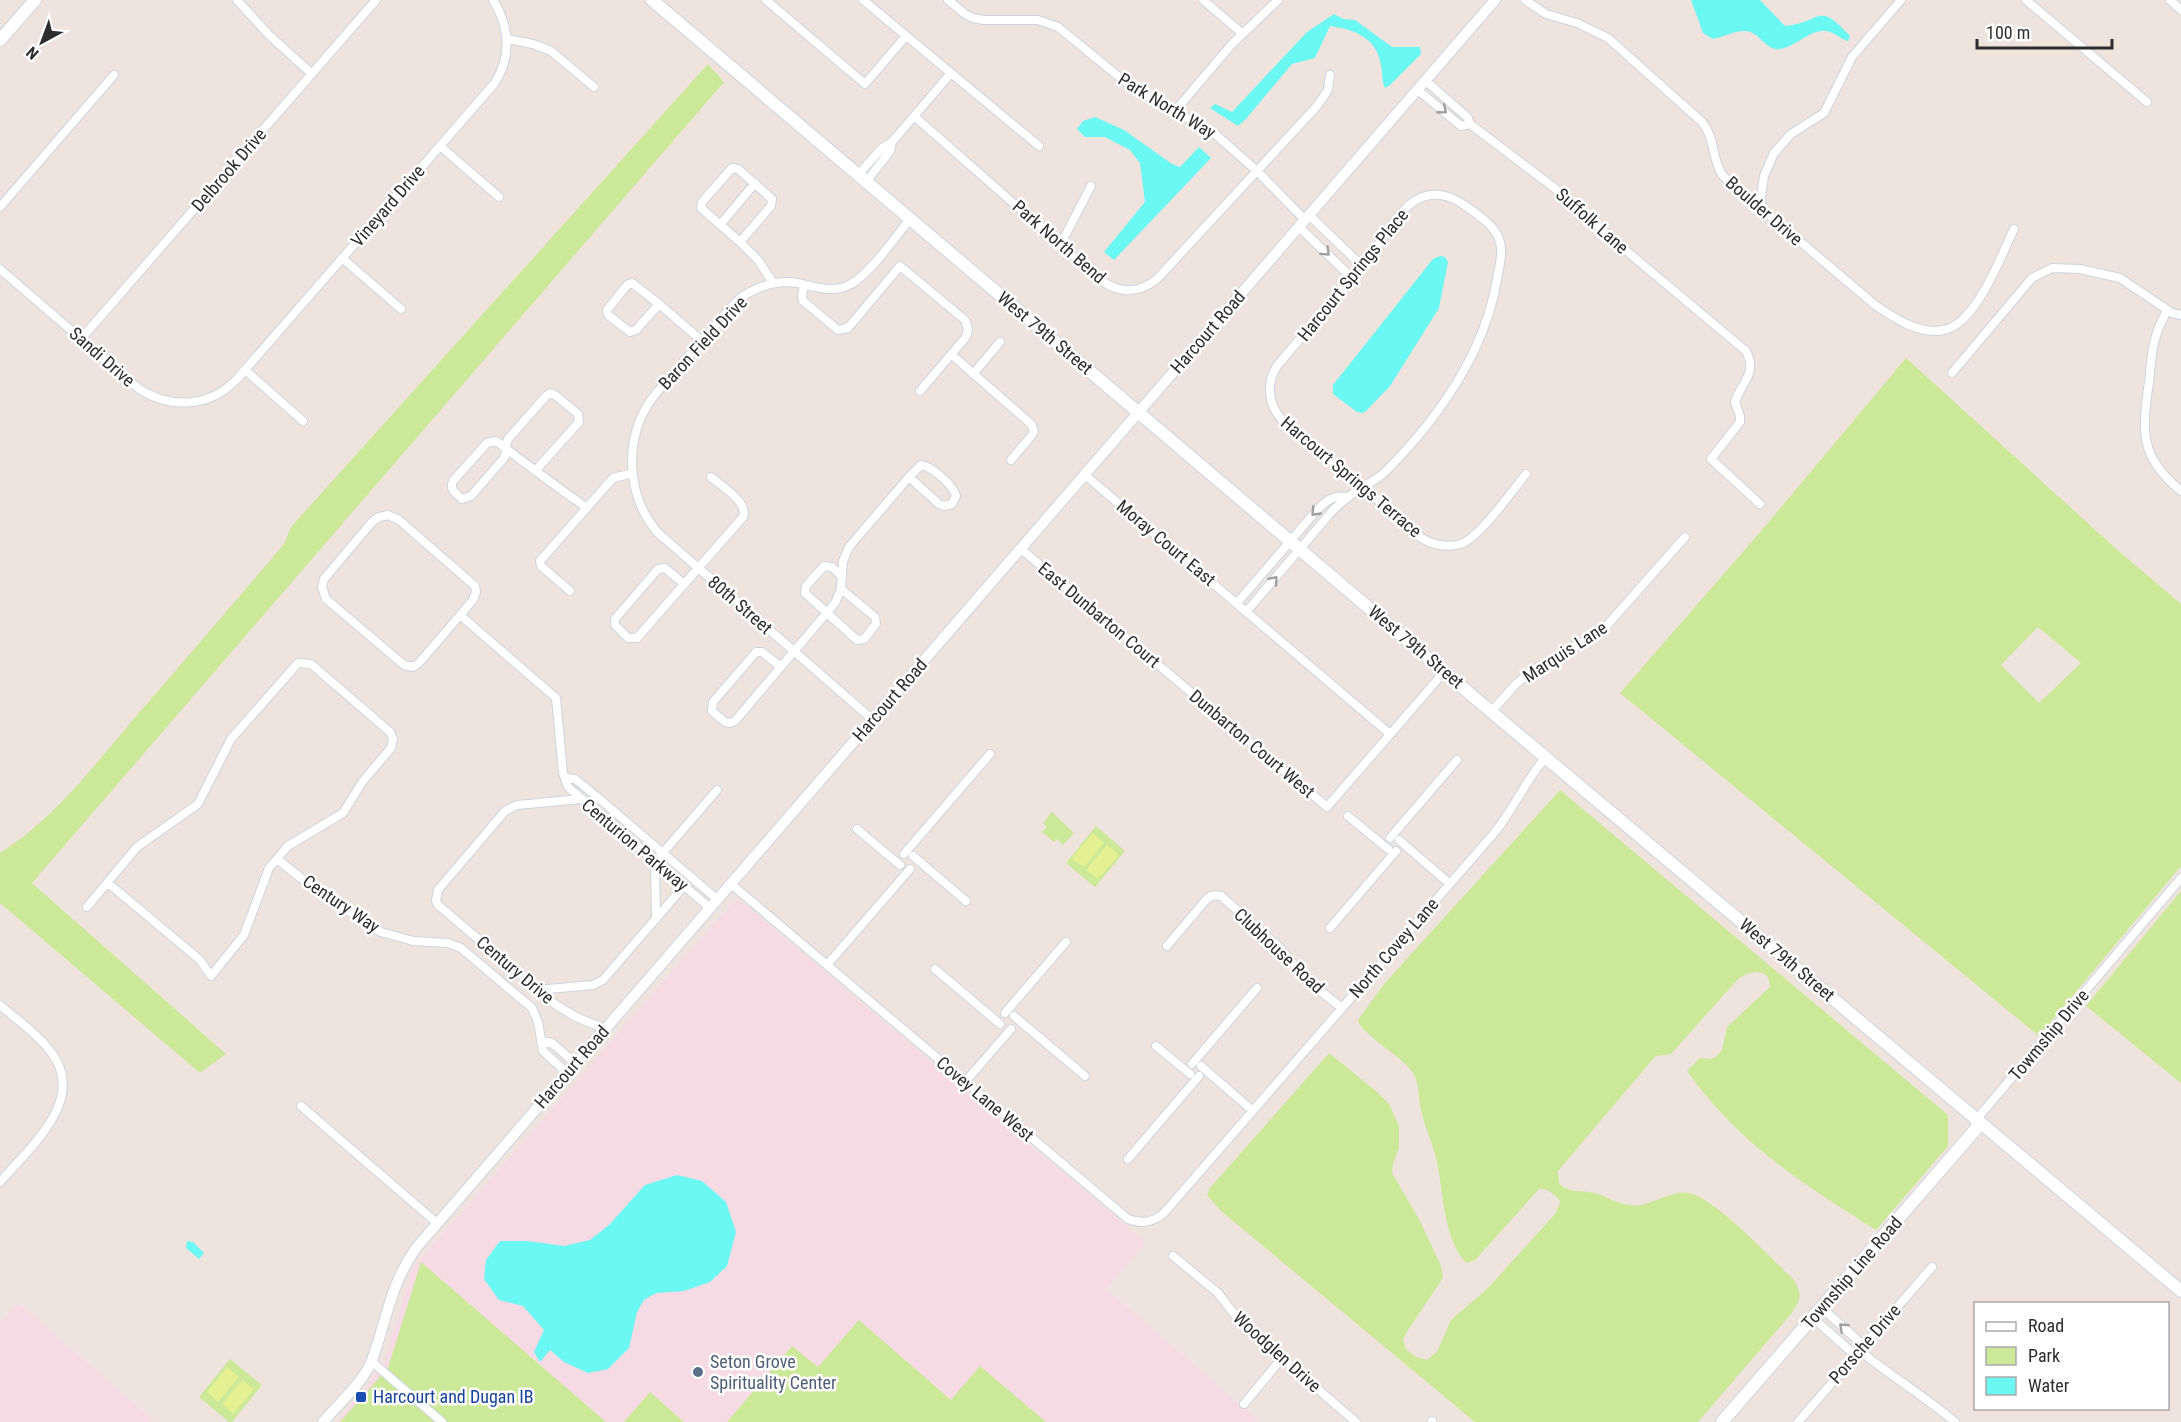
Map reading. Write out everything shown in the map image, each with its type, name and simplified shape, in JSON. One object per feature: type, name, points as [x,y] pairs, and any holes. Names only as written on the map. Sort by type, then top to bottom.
[{"type":"main road","points":[[0,40],[35,0]]},
{"type":"main road","name":"West 79th Street","points":[[652,0],[1300,550],[2181,1292]]},
{"type":"main road","name":"Township Line Road","points":[[1722,1422],[1976,1129],[1978,1122]]},
{"type":"street","points":[[237,0],[269,35],[312,74]]},
{"type":"street","name":"Delbrook Drive","points":[[81,339],[376,0]]},
{"type":"street","name":"Vineyard Drive","points":[[220,393],[231,386],[497,81],[505,61],[507,39],[503,18],[493,0]]},
{"type":"street","points":[[766,0],[865,84],[906,36]]},
{"type":"street","points":[[863,0],[1039,146]]},
{"type":"street","name":"Park North Way","points":[[948,0],[964,14],[979,20],[1038,20],[1053,24],[1129,85],[1215,134],[1257,171],[1305,221]]},
{"type":"street","points":[[1203,0],[1243,34]]},
{"type":"street","points":[[1175,111],[1243,34],[1278,0]]},
{"type":"street","name":"Harcourt Road","points":[[323,1422],[371,1361],[396,1284],[411,1255],[437,1223],[1496,0]]},
{"type":"street","name":"Boulder Drive","points":[[1525,0],[1546,14],[1593,29],[1616,44],[1702,122],[1711,135],[1716,164],[1721,173],[1889,315],[1920,328],[1946,330],[1960,321],[1982,296],[2014,229]]},
{"type":"street","points":[[1762,210],[1764,176],[1774,153],[1791,134],[1824,114],[1852,57],[1901,0]]},
{"type":"street","points":[[2026,0],[2147,102]]},
{"type":"street","points":[[2170,0],[2181,10]]},
{"type":"street","points":[[507,39],[533,44],[551,51],[594,87]]},
{"type":"street","points":[[862,178],[882,148],[892,142],[951,73]]},
{"type":"street","points":[[0,207],[114,75]]},
{"type":"street","name":"Park North Bend","points":[[914,116],[1102,281],[1112,287],[1129,291],[1145,287],[1157,279],[1320,103],[1330,86],[1330,75]]},
{"type":"street","name":"Suffolk Lane","points":[[1422,85],[1461,126],[1470,124],[1560,193],[1743,348],[1749,358],[1750,369],[1735,399],[1740,422],[1711,459],[1760,504]]},
{"type":"street","points":[[440,146],[499,197]]},
{"type":"street","points":[[740,242],[772,203],[771,197],[738,169],[732,168],[701,203],[701,208],[758,260],[772,283]]},
{"type":"street","points":[[720,225],[755,183]]},
{"type":"street","points":[[1059,244],[1091,186]]},
{"type":"street","name":"Harcourt Springs Place","points":[[1270,394],[1270,381],[1277,366],[1362,266],[1404,211],[1414,202],[1426,196],[1451,197],[1490,225],[1501,245],[1501,256],[1495,293],[1487,322],[1468,361],[1437,411],[1386,471],[1377,480],[1362,488]]},
{"type":"street","name":"Baron Field Drive","points":[[633,473],[632,456],[635,435],[646,408],[740,298],[758,287],[772,283],[787,282],[829,290],[853,283],[910,219]]},
{"type":"street","points":[[1305,221],[1362,266]]},
{"type":"street","points":[[1305,221],[1352,278]]},
{"type":"street","points":[[342,258],[401,309]]},
{"type":"street","points":[[804,285],[803,301],[842,331],[848,328],[900,266],[967,324],[966,337],[920,391]]},
{"type":"street","points":[[1952,373],[2032,278],[2052,268],[2080,268],[2120,278],[2167,310],[2181,315]]},
{"type":"street","name":"Sandi Drive","points":[[0,269],[138,389],[157,399],[187,404],[208,399],[220,393]]},
{"type":"street","points":[[659,304],[632,332],[628,332],[607,312],[609,306],[627,285],[633,283],[659,304],[702,341]]},
{"type":"street","points":[[2167,310],[2156,336],[2143,420],[2144,435],[2153,462],[2166,480],[2181,491]]},
{"type":"street","points":[[973,374],[1000,342]]},
{"type":"street","points":[[952,355],[1032,425],[1032,435],[1011,460]]},
{"type":"street","points":[[245,370],[303,421]]},
{"type":"street","points":[[535,471],[579,422],[578,414],[551,393],[508,439],[505,452],[469,498],[462,499],[454,493],[452,482],[487,442],[496,441],[505,452],[587,508]]},
{"type":"street","name":"Harcourt Springs Terrace","points":[[1270,394],[1273,407],[1281,419],[1422,538],[1437,545],[1459,544],[1473,537],[1526,474]]},
{"type":"street","points":[[781,667],[762,652],[755,653],[712,702],[712,711],[725,722],[732,722],[781,667],[827,614],[841,589],[843,561],[849,547],[909,477],[918,467],[927,466],[954,489],[955,500],[951,505],[944,506],[909,477]]},
{"type":"street","points":[[570,591],[541,566],[540,561],[613,478],[633,473]]},
{"type":"street","name":"80th Street","points":[[633,473],[638,498],[649,521],[663,538],[873,720]]},
{"type":"street","name":"Moray Court East","points":[[1085,475],[1390,734]]},
{"type":"street","points":[[684,584],[665,568],[659,568],[615,620],[615,625],[628,638],[637,638],[743,517],[745,512],[742,505],[711,477]]},
{"type":"street","points":[[1247,611],[1334,509],[1362,488]]},
{"type":"street","points":[[1237,603],[1326,501],[1337,496],[1347,498]]},
{"type":"street","points":[[388,515],[399,520],[476,586],[475,597],[460,615],[419,663],[409,667],[326,599],[322,587],[324,579],[372,522],[388,515]]},
{"type":"street","name":"Marquis Lane","points":[[1492,711],[1530,672],[1602,631],[1685,537]]},
{"type":"street","name":"East Dunbarton Court","points":[[1021,549],[1177,680]]},
{"type":"street","points":[[841,589],[875,617],[875,626],[865,638],[859,640],[807,596],[805,588],[826,565],[843,576]]},
{"type":"street","name":"Centurion Parkway","points":[[460,615],[556,698],[563,773],[568,787],[684,886],[714,904]]},
{"type":"street","points":[[87,907],[141,843],[198,804],[231,738],[294,666],[303,662],[311,664],[389,730],[393,739],[391,748],[363,781],[345,812],[288,846],[277,858],[266,874],[244,935],[211,976],[200,960],[108,883]]},
{"type":"street","points":[[1390,734],[1445,671]]},
{"type":"street","name":"Dunbarton Court West","points":[[1177,680],[1326,807],[1390,734]]},
{"type":"street","points":[[900,865],[900,859],[909,855],[990,754]]},
{"type":"street","name":"North Covey Lane","points":[[1233,1133],[1500,825],[1529,776],[1546,757]]},
{"type":"street","points":[[1392,850],[1386,843],[1395,839],[1457,760]]},
{"type":"street","name":"Centurion Parkway","points":[[566,778],[575,779],[662,853],[714,904]]},
{"type":"street","name":"Centurion Parkway","points":[[662,853],[717,790]]},
{"type":"street","name":"Century Drive","points":[[581,799],[517,805],[505,811],[437,892],[436,899],[438,905],[537,990],[561,1008],[605,1029]]},
{"type":"street","points":[[1348,816],[1392,850]]},
{"type":"street","points":[[857,829],[904,869],[910,869]]},
{"type":"street","points":[[1395,839],[1450,884]]},
{"type":"street","points":[[1330,928],[1392,850]]},
{"type":"street","points":[[656,919],[655,862],[662,853]]},
{"type":"street","points":[[827,965],[915,864],[909,855]]},
{"type":"street","points":[[909,855],[966,901]]},
{"type":"street","name":"Century Way","points":[[277,858],[321,894],[381,932],[413,941],[448,944],[465,951],[532,1008],[536,1016],[543,1052],[567,1073]]},
{"type":"street","name":"Towmship Drive","points":[[1978,1122],[1981,1114],[2181,878]]},
{"type":"street","name":"Covey Lane West","points":[[731,884],[1128,1219],[1136,1222],[1149,1222],[1164,1213],[1233,1133]]},
{"type":"street","points":[[537,990],[593,985],[602,981],[684,886]]},
{"type":"street","name":"Clubhouse Road","points":[[1167,946],[1205,901],[1211,896],[1221,896],[1280,948],[1308,982],[1342,1008]]},
{"type":"street","points":[[1000,1024],[1001,1017],[1066,942]]},
{"type":"street","points":[[935,969],[1004,1028],[1011,1029]]},
{"type":"street","points":[[1190,1074],[1188,1070],[1197,1065],[1257,988]]},
{"type":"street","points":[[0,1005],[53,1053],[60,1070],[62,1083],[60,1105],[52,1121],[0,1182]]},
{"type":"street","points":[[1005,1013],[1014,1016],[1085,1076]]},
{"type":"street","points":[[965,1082],[1016,1024],[1014,1016]]},
{"type":"street","points":[[541,1041],[552,1042],[575,1063]]},
{"type":"street","points":[[1156,1046],[1193,1077],[1199,1076]]},
{"type":"street","points":[[1128,1159],[1202,1072],[1197,1065]]},
{"type":"street","points":[[1197,1065],[1253,1111]]},
{"type":"street","points":[[301,1107],[437,1223]]},
{"type":"street","name":"Woodglen Drive","points":[[1173,1256],[1218,1293],[1242,1324],[1356,1422]]},
{"type":"street","name":"Porsche Drive","points":[[1798,1422],[1932,1267]]},
{"type":"street","points":[[1822,1308],[1859,1350]]},
{"type":"street","points":[[1813,1318],[1881,1368],[1927,1398],[1955,1422]]},
{"type":"street","points":[[1244,1404],[1282,1358]]},
{"type":"street","points":[[371,1361],[442,1422]]},
{"type":"shaded area","points":[[737,898],[1145,1242],[1106,1289],[1260,1422],[337,1422],[384,1364],[412,1269]]},
{"type":"shaded area","points":[[18,1303],[155,1422],[0,1422],[0,1324]]},
{"type":"green space","points":[[708,64],[724,82],[32,883],[226,1054],[200,1073],[0,903],[0,853],[55,809],[87,775],[284,544],[291,527]]},
{"type":"green space","points":[[1906,358],[2114,547],[2181,604],[2181,866],[2039,1036],[1620,693],[1762,530]],"holes":[[[2038,627],[2081,663],[2039,703],[2001,665]]]},
{"type":"green space","points":[[1560,790],[1948,1115],[1948,1146],[1876,1230],[1797,1178],[1750,1141],[1728,1120],[1687,1071],[1700,1058],[1716,1057],[1722,1050],[1727,1027],[1770,987],[1767,976],[1754,972],[1739,978],[1671,1054],[1656,1056],[1653,1059],[1558,1171],[1559,1183],[1566,1188],[1595,1193],[1626,1205],[1640,1205],[1683,1193],[1700,1198],[1714,1206],[1743,1231],[1794,1280],[1799,1290],[1799,1297],[1791,1314],[1698,1422],[1475,1422],[1221,1211],[1207,1195],[1210,1188],[1329,1053],[1389,1104],[1399,1126],[1399,1148],[1392,1173],[1420,1221],[1441,1266],[1443,1278],[1403,1341],[1406,1349],[1416,1357],[1427,1360],[1437,1352],[1451,1320],[1487,1289],[1556,1213],[1560,1202],[1546,1189],[1539,1189],[1475,1260],[1466,1263],[1452,1240],[1448,1227],[1439,1171],[1422,1115],[1415,1077],[1408,1066],[1366,1032],[1358,1020],[1384,984]]},
{"type":"green space","points":[[1052,812],[1074,833],[1063,845],[1057,839],[1054,842],[1042,832],[1047,827],[1043,823]]},
{"type":"green space","points":[[1096,826],[1125,851],[1095,887],[1066,863]]},
{"type":"green space","points":[[1093,833],[1104,843],[1084,867],[1072,858]]},
{"type":"green space","points":[[1107,845],[1119,855],[1098,879],[1086,870]]},
{"type":"green space","points":[[2181,891],[2181,1083],[2086,1006]]},
{"type":"green space","points":[[421,1262],[606,1422],[340,1422],[388,1368]]},
{"type":"green space","points":[[859,1320],[951,1400],[980,1366],[1046,1422],[727,1422],[792,1346],[818,1367]]},
{"type":"green space","points":[[230,1359],[262,1385],[232,1422],[229,1422],[199,1397]]},
{"type":"green space","points":[[227,1367],[239,1377],[218,1402],[207,1392]]},
{"type":"green space","points":[[242,1380],[254,1389],[233,1414],[222,1404]]},
{"type":"green space","points":[[650,1392],[684,1422],[624,1422]]},
{"type":"water","points":[[1691,0],[1760,0],[1785,26],[1825,16],[1850,36],[1848,41],[1830,32],[1821,31],[1780,49],[1770,47],[1754,34],[1744,31],[1713,39],[1703,33]]},
{"type":"water","points":[[1334,14],[1343,19],[1355,20],[1392,47],[1420,47],[1421,54],[1385,88],[1379,56],[1375,48],[1363,36],[1330,26],[1315,58],[1292,64],[1238,126],[1210,108],[1215,104],[1232,112],[1307,32]]},
{"type":"water","points":[[1095,117],[1124,130],[1172,164],[1180,167],[1199,147],[1211,158],[1114,260],[1104,252],[1145,202],[1140,163],[1130,150],[1105,137],[1085,137],[1077,129],[1083,121]]},
{"type":"water","points":[[1440,256],[1445,257],[1448,262],[1439,308],[1390,386],[1367,410],[1363,413],[1357,412],[1333,394],[1333,385],[1433,259]]},
{"type":"water","points":[[677,1175],[702,1181],[726,1202],[736,1232],[727,1266],[710,1282],[684,1291],[656,1293],[644,1300],[637,1312],[629,1348],[608,1369],[588,1373],[564,1362],[550,1350],[540,1362],[534,1352],[544,1330],[523,1306],[499,1300],[484,1279],[486,1260],[500,1241],[527,1241],[564,1246],[590,1240],[609,1225],[645,1185]]},
{"type":"water","points":[[187,1241],[193,1242],[204,1253],[199,1259],[186,1248]]},
{"type":"place","name":"Seton Grove Spirituality Center","points":[[698,1372]]},
{"type":"place","name":"Harcourt and Dugan IB","points":[[361,1397]]}]
